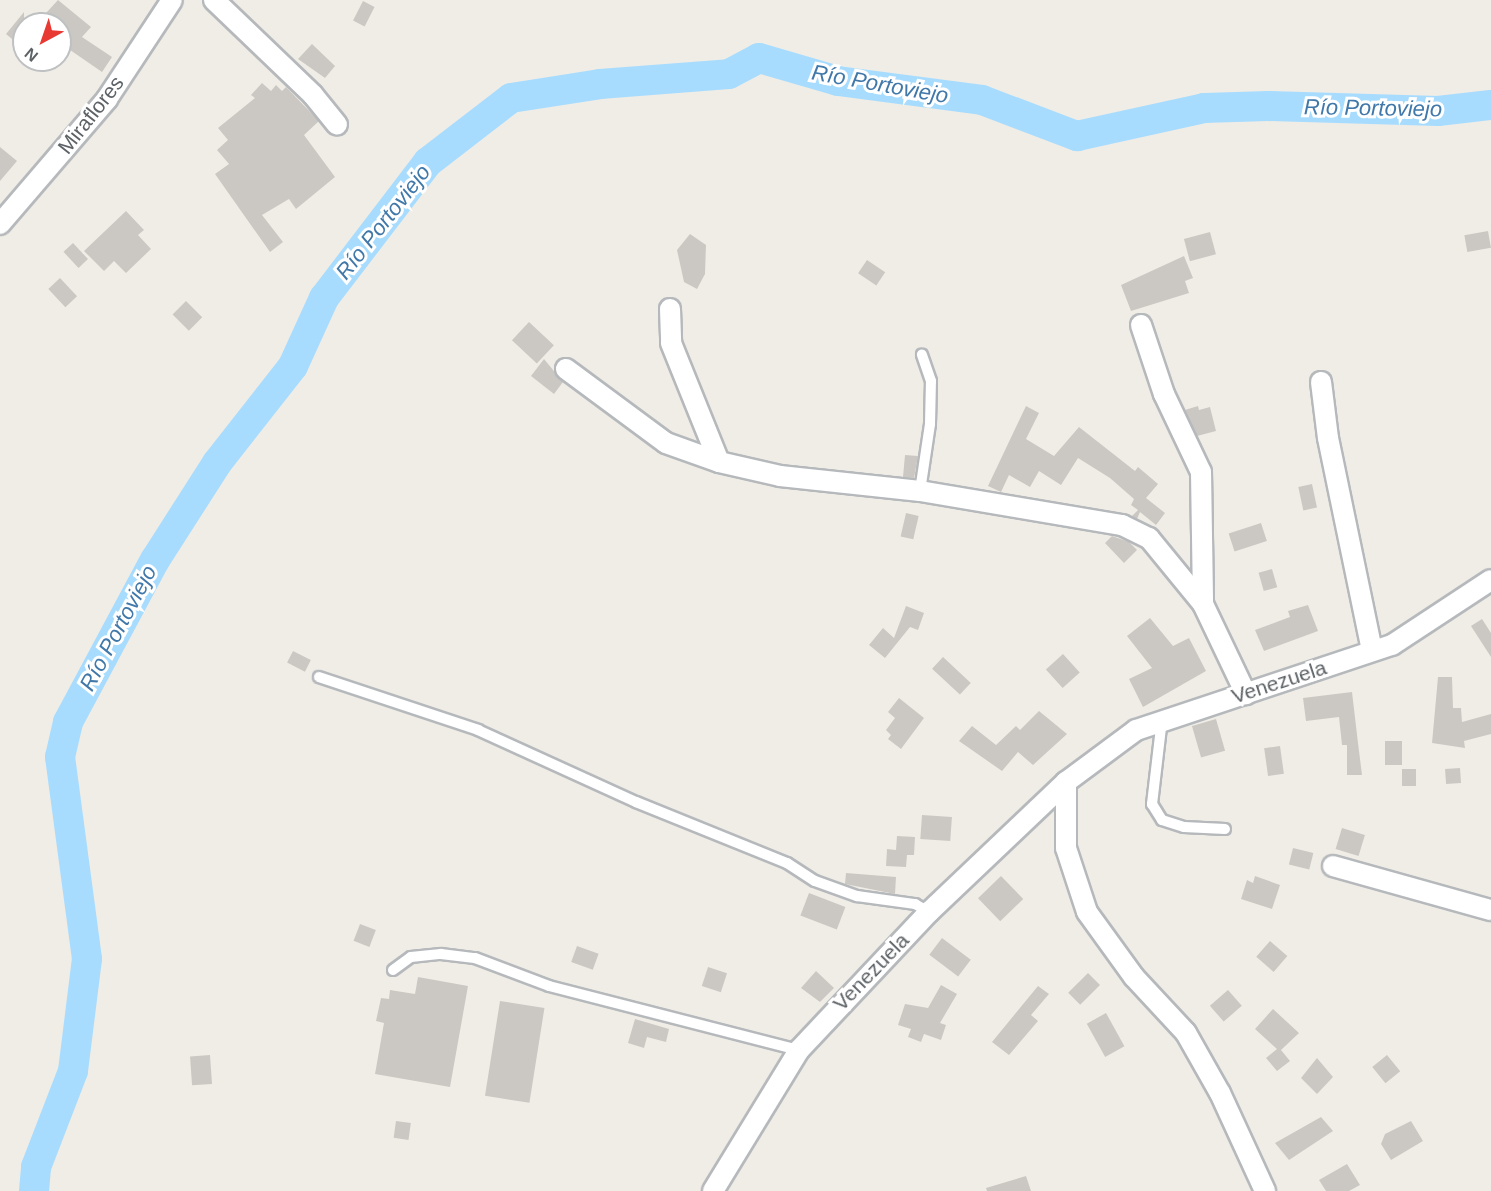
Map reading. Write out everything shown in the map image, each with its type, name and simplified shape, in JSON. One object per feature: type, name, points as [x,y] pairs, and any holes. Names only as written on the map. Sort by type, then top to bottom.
[{"type":"street","name":"Miraflores","points":[[0,224],[107,99],[172,0]]},
{"type":"street","points":[[214,0],[313,95],[337,125]]},
{"type":"street","points":[[670,309],[671,343],[719,462]]},
{"type":"street","points":[[1141,325],[1164,394],[1201,472],[1203,604]]},
{"type":"street","points":[[566,369],[666,443],[719,462],[780,476],[920,491],[1122,525],[1149,538],[1203,604],[1246,694]]},
{"type":"street","points":[[1321,382],[1328,438],[1372,650]]},
{"type":"street","name":"Venezuela","points":[[713,1191],[799,1050],[929,912],[1066,782],[1136,730],[1162,718],[1246,694],[1392,645],[1491,579]]},
{"type":"street","points":[[1066,782],[1066,848],[1087,912],[1134,977],[1186,1033],[1220,1093],[1265,1191]]},
{"type":"street","points":[[1333,866],[1491,910]]},
{"type":"lane","points":[[920,491],[930,424],[931,381],[922,355]]},
{"type":"lane","points":[[319,677],[478,730],[636,802],[787,863],[815,881],[858,896],[915,904],[929,912]]},
{"type":"lane","points":[[1162,718],[1152,804],[1162,820],[1184,827],[1225,829]]},
{"type":"lane","points":[[393,970],[411,957],[441,954],[476,958],[549,986],[799,1050]]},
{"type":"building","points":[[58,0],[91,27],[82,37],[112,57],[102,72],[72,51],[72,12],[47,12]]},
{"type":"building","points":[[363,1],[375,7],[365,27],[353,21]]},
{"type":"building","points":[[12,27],[12,39],[6,34]]},
{"type":"building","points":[[312,44],[335,66],[325,78],[298,59]]},
{"type":"building","points":[[262,83],[271,91],[276,85],[282,91],[286,87],[319,121],[304,135],[335,177],[296,209],[289,199],[262,215],[283,242],[270,252],[215,174],[229,164],[217,150],[228,140],[218,128],[255,98],[251,95]]},
{"type":"building","points":[[0,147],[17,161],[0,181]]},
{"type":"building","points":[[126,211],[144,230],[138,235],[151,249],[126,273],[114,261],[104,271],[84,251]]},
{"type":"building","points":[[1488,231],[1491,248],[1467,252],[1464,235]]},
{"type":"building","points":[[1210,232],[1216,254],[1190,261],[1184,239]]},
{"type":"building","points":[[690,234],[706,245],[705,274],[697,289],[684,282],[677,250]]},
{"type":"building","points":[[73,243],[88,259],[78,268],[63,252]]},
{"type":"building","points":[[1184,256],[1193,278],[1185,281],[1189,293],[1131,311],[1121,285]]},
{"type":"building","points":[[867,260],[885,272],[876,286],[858,273]]},
{"type":"building","points":[[60,278],[77,296],[65,307],[48,289]]},
{"type":"building","points":[[186,301],[202,317],[189,331],[173,314]]},
{"type":"building","points":[[529,322],[554,345],[537,363],[512,340]]},
{"type":"building","points":[[544,359],[563,382],[554,394],[531,376]]},
{"type":"building","points":[[1026,406],[1039,413],[1026,439],[1054,456],[1079,427],[1135,471],[1138,467],[1158,484],[1146,498],[1165,513],[1156,525],[1140,512],[1137,519],[1132,516],[1138,510],[1131,505],[1134,499],[1110,478],[1078,458],[1061,485],[1039,471],[1030,487],[1009,475],[1001,492],[988,486]]},
{"type":"building","points":[[1198,406],[1199,410],[1210,407],[1216,431],[1197,436],[1185,410]]},
{"type":"building","points":[[905,455],[918,456],[914,478],[903,477]]},
{"type":"building","points":[[1312,484],[1317,507],[1303,510],[1298,487]]},
{"type":"building","points":[[906,513],[919,516],[913,539],[901,536]]},
{"type":"building","points":[[1261,523],[1267,541],[1235,552],[1229,534]]},
{"type":"building","points":[[1112,536],[1129,542],[1137,550],[1124,563],[1105,543]]},
{"type":"building","points":[[1272,569],[1277,587],[1264,591],[1259,573]]},
{"type":"building","points":[[1308,605],[1318,631],[1264,651],[1255,630],[1290,617],[1288,611]]},
{"type":"building","points":[[906,606],[924,613],[918,630],[910,627],[885,658],[869,645],[883,628],[894,638]]},
{"type":"building","points":[[1150,618],[1173,646],[1189,638],[1206,671],[1143,707],[1129,679],[1152,668],[1127,636]]},
{"type":"building","points":[[1482,619],[1491,633],[1491,657],[1471,626]]},
{"type":"building","points":[[293,651],[311,660],[305,672],[287,663]]},
{"type":"building","points":[[1063,654],[1080,673],[1063,688],[1046,669]]},
{"type":"building","points":[[943,657],[971,683],[960,695],[932,669]]},
{"type":"building","points":[[1438,677],[1452,677],[1453,708],[1461,708],[1462,722],[1491,714],[1491,734],[1464,741],[1465,748],[1432,743]]},
{"type":"building","points":[[1352,692],[1362,775],[1347,775],[1347,745],[1342,745],[1339,717],[1306,721],[1303,698]]},
{"type":"building","points":[[899,698],[924,718],[901,749],[888,739],[891,735],[886,730],[895,718],[888,712]]},
{"type":"building","points":[[1039,711],[1067,734],[1033,765],[1018,752],[1002,771],[959,741],[972,726],[996,745],[1016,726],[1020,730]]},
{"type":"building","points":[[1216,719],[1225,751],[1201,758],[1192,726]]},
{"type":"building","points":[[1385,741],[1402,741],[1402,765],[1385,765]]},
{"type":"building","points":[[1280,746],[1284,774],[1268,776],[1264,748]]},
{"type":"building","points":[[1460,768],[1461,783],[1446,784],[1445,769]]},
{"type":"building","points":[[1402,769],[1416,769],[1416,786],[1402,786]]},
{"type":"building","points":[[922,815],[952,817],[950,841],[920,839]]},
{"type":"building","points":[[1342,828],[1365,835],[1359,856],[1336,849]]},
{"type":"building","points":[[897,836],[915,837],[914,855],[907,855],[906,867],[886,866],[887,849],[896,850]]},
{"type":"building","points":[[1293,848],[1313,853],[1309,870],[1289,864]]},
{"type":"building","points":[[846,873],[896,877],[895,894],[845,884]]},
{"type":"building","points":[[1001,876],[1023,899],[1000,921],[978,898]]},
{"type":"building","points":[[1255,876],[1280,885],[1272,909],[1241,899],[1247,880],[1253,883]]},
{"type":"building","points":[[809,893],[845,907],[837,929],[800,915]]},
{"type":"building","points":[[360,924],[376,930],[369,947],[354,941]]},
{"type":"building","points":[[942,938],[971,960],[958,976],[929,955]]},
{"type":"building","points":[[1270,941],[1287,956],[1274,972],[1256,957]]},
{"type":"building","points":[[577,946],[599,954],[593,970],[571,962]]},
{"type":"building","points":[[708,967],[727,973],[721,992],[702,986]]},
{"type":"building","points":[[816,971],[834,988],[820,1002],[801,988]]},
{"type":"building","points":[[1088,973],[1100,985],[1080,1005],[1068,993]]},
{"type":"building","points":[[418,977],[468,986],[450,1087],[375,1074],[384,1023],[376,1021],[381,998],[389,999],[390,990],[415,994]]},
{"type":"building","points":[[941,985],[957,994],[940,1023],[946,1025],[941,1040],[924,1034],[921,1042],[908,1037],[911,1029],[898,1025],[905,1004],[928,1008]]},
{"type":"building","points":[[1038,986],[1049,994],[1031,1015],[1038,1021],[1009,1055],[992,1042]]},
{"type":"building","points":[[1228,990],[1242,1006],[1224,1022],[1210,1006]]},
{"type":"building","points":[[500,1001],[544,1008],[529,1103],[485,1096]]},
{"type":"building","points":[[1273,1009],[1299,1033],[1281,1050],[1290,1061],[1277,1071],[1266,1058],[1277,1049],[1255,1029]]},
{"type":"building","points":[[1106,1013],[1124,1046],[1105,1057],[1087,1024]]},
{"type":"building","points":[[635,1019],[669,1029],[666,1042],[647,1037],[644,1048],[628,1043]]},
{"type":"building","points":[[210,1055],[212,1084],[192,1085],[190,1056]]},
{"type":"building","points":[[1387,1055],[1400,1071],[1385,1083],[1372,1067]]},
{"type":"building","points":[[1317,1058],[1333,1077],[1317,1094],[1301,1078]]},
{"type":"building","points":[[1321,1117],[1333,1131],[1289,1160],[1275,1143]]},
{"type":"building","points":[[396,1121],[411,1123],[408,1140],[394,1138]]},
{"type":"building","points":[[1411,1121],[1423,1141],[1391,1160],[1381,1144],[1385,1134]]},
{"type":"building","points":[[1347,1164],[1360,1185],[1349,1191],[1326,1191],[1319,1180]]},
{"type":"building","points":[[1026,1176],[1031,1191],[987,1191],[986,1188]]},
{"type":"waterway","name":"Río Portoviejo","points":[[34,1191],[36,1167],[73,1071],[87,959],[60,757],[68,722],[155,560],[217,463],[293,366],[324,298],[428,162],[511,98],[600,84],[729,74],[759,58],[838,81],[982,100],[1077,136],[1204,108],[1268,106],[1438,111],[1491,105]]}]
